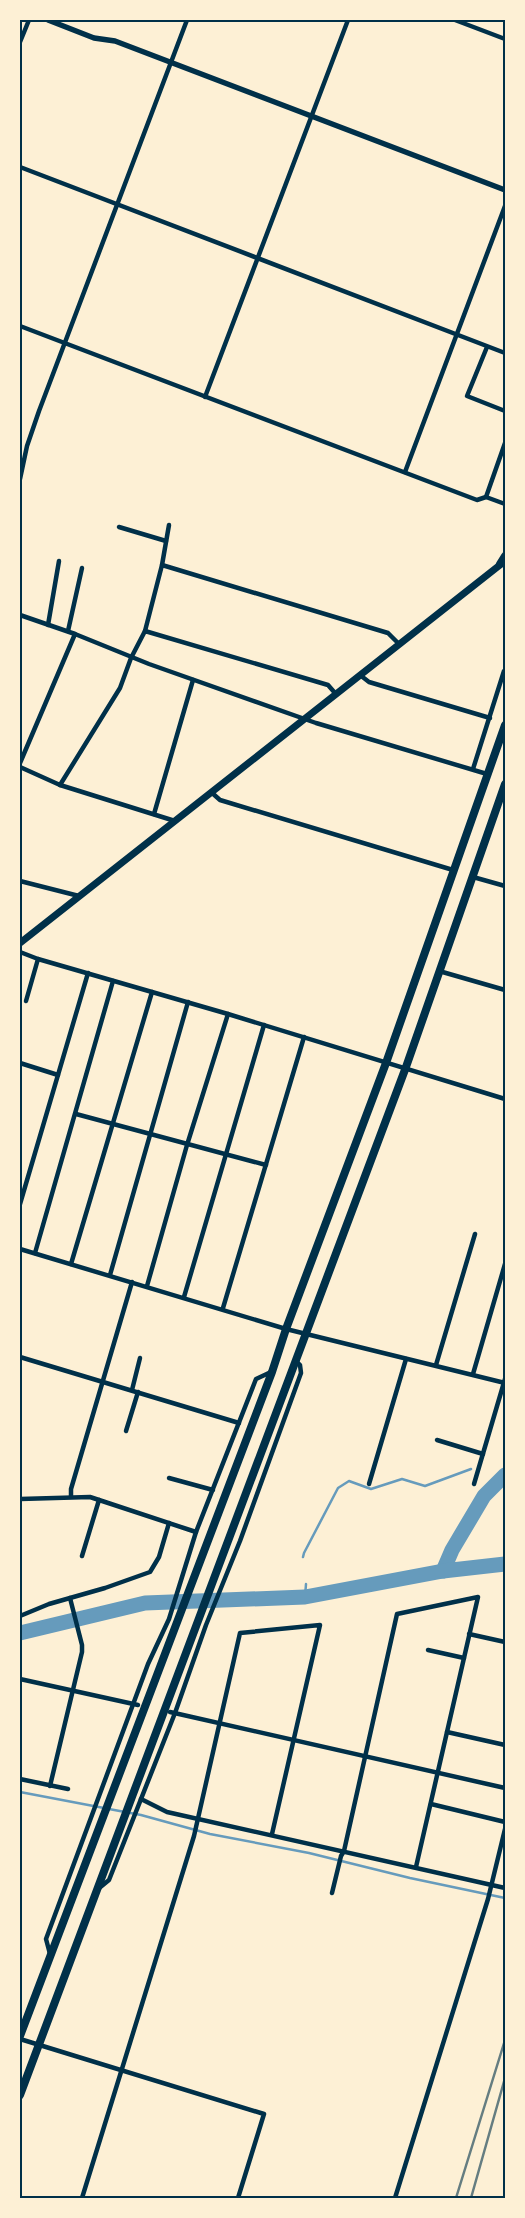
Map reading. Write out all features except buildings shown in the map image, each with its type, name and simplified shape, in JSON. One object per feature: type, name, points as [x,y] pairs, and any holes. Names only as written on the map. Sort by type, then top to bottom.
[{"type":"highway","points":[[502,562],[505,556]]},
{"type":"highway","points":[[20,2038],[272,1372],[286,1329],[386,1063],[505,725]]},
{"type":"highway","points":[[20,2095],[304,1334],[406,1067],[505,784]]},
{"type":"main road","points":[[20,943],[502,562]]},
{"type":"street","points":[[20,42],[29,20]]},
{"type":"street","points":[[48,20],[94,38],[115,41],[505,190]]},
{"type":"street","points":[[20,477],[27,446],[187,20]]},
{"type":"street","points":[[205,397],[348,20]]},
{"type":"street","points":[[455,20],[505,39]]},
{"type":"street","points":[[20,167],[505,353]]},
{"type":"street","points":[[405,472],[505,206]]},
{"type":"street","points":[[20,326],[477,500],[486,497],[505,504]]},
{"type":"street","points":[[487,347],[467,396],[505,411]]},
{"type":"street","points":[[486,497],[505,443]]},
{"type":"street","points":[[60,785],[120,688],[131,658],[146,631],[162,565],[169,525]]},
{"type":"street","points":[[119,527],[166,541]]},
{"type":"street","points":[[48,625],[59,561]]},
{"type":"street","points":[[162,565],[388,633],[398,643]]},
{"type":"street","points":[[68,632],[82,568]]},
{"type":"street","points":[[20,615],[75,634],[131,658],[304,718],[487,774]]},
{"type":"street","points":[[146,631],[328,686],[335,693]]},
{"type":"street","points":[[20,763],[75,634]]},
{"type":"street","points":[[473,769],[504,671]]},
{"type":"street","points":[[360,675],[369,682],[490,718]]},
{"type":"street","points":[[154,814],[193,680]]},
{"type":"street","points":[[20,767],[60,785],[175,820]]},
{"type":"street","points":[[211,792],[220,800],[453,870]]},
{"type":"street","points":[[473,877],[505,886]]},
{"type":"street","points":[[20,881],[80,896]]},
{"type":"street","points":[[20,952],[386,1063],[406,1067],[505,1099]]},
{"type":"street","points":[[26,1001],[38,959]]},
{"type":"street","points":[[439,971],[505,990]]},
{"type":"street","points":[[20,1204],[88,973]]},
{"type":"street","points":[[35,1253],[113,981]]},
{"type":"street","points":[[71,1264],[152,992]]},
{"type":"street","points":[[110,1275],[188,1002]]},
{"type":"street","points":[[146,1286],[187,1144],[228,1014]]},
{"type":"street","points":[[184,1297],[264,1025]]},
{"type":"street","points":[[223,1308],[304,1037]]},
{"type":"street","points":[[20,1063],[58,1075]]},
{"type":"street","points":[[76,1114],[266,1164]]},
{"type":"street","points":[[436,1366],[475,1234]]},
{"type":"street","points":[[20,1249],[223,1308],[304,1334],[505,1381],[474,1484]]},
{"type":"street","points":[[473,1374],[505,1264]]},
{"type":"street","points":[[71,1496],[71,1489],[132,1282]]},
{"type":"street","points":[[498,1290],[505,1291]]},
{"type":"street","points":[[20,1357],[239,1423]]},
{"type":"street","points":[[132,1390],[140,1358]]},
{"type":"street","points":[[369,1484],[406,1359]]},
{"type":"street","points":[[96,1890],[109,1880],[224,1578],[240,1541],[301,1373],[300,1365],[295,1360]]},
{"type":"street","points":[[50,1955],[46,1940],[97,1801],[136,1704],[148,1664],[169,1619],[183,1579],[196,1532],[256,1379],[272,1372]]},
{"type":"street","points":[[126,1431],[138,1392]]},
{"type":"street","points":[[437,1440],[483,1454]]},
{"type":"street","points":[[170,1478],[213,1490]]},
{"type":"street","points":[[20,1499],[71,1496],[90,1497],[196,1532]]},
{"type":"street","points":[[82,1556],[99,1500]]},
{"type":"street","points":[[20,1616],[71,1601],[150,1572],[159,1557],[169,1523]]},
{"type":"street","points":[[332,1893],[366,1757],[396,1614],[478,1597],[416,1867]]},
{"type":"street","points":[[50,1786],[82,1652],[71,1601]]},
{"type":"street","points":[[82,2198],[194,1836],[240,1633],[320,1624],[272,1834]]},
{"type":"street","points":[[469,1634],[505,1642]]},
{"type":"street","points":[[428,1650],[464,1658]]},
{"type":"street","points":[[20,1679],[136,1704]]},
{"type":"street","points":[[172,1713],[220,1722],[505,1788]]},
{"type":"street","points":[[447,1732],[505,1745]]},
{"type":"street","points":[[20,1780],[68,1789]]},
{"type":"street","points":[[141,1799],[167,1812],[272,1834],[343,1854],[416,1867],[505,1888]]},
{"type":"street","points":[[431,1804],[505,1822]]},
{"type":"street","points":[[394,2198],[488,1898],[505,1830]]},
{"type":"street","points":[[20,2038],[264,2114],[238,2198]]},
{"type":"waterway","points":[[303,1557],[338,1488],[349,1481],[371,1489],[402,1479],[425,1486],[471,1469]]},
{"type":"waterway","points":[[443,1571],[452,1550],[484,1496],[505,1475]]},
{"type":"waterway","points":[[20,1633],[145,1603],[305,1597],[443,1571],[505,1564]]},
{"type":"waterway","points":[[305,1597],[306,1584]]},
{"type":"waterway","points":[[20,1792],[104,1808]]},
{"type":"waterway","points":[[109,1809],[141,1815],[210,1834],[309,1853],[410,1878],[505,1898]]},
{"type":"railway","points":[[456,2198],[505,2040]]},
{"type":"railway","points":[[471,2198],[505,2078]]}]
